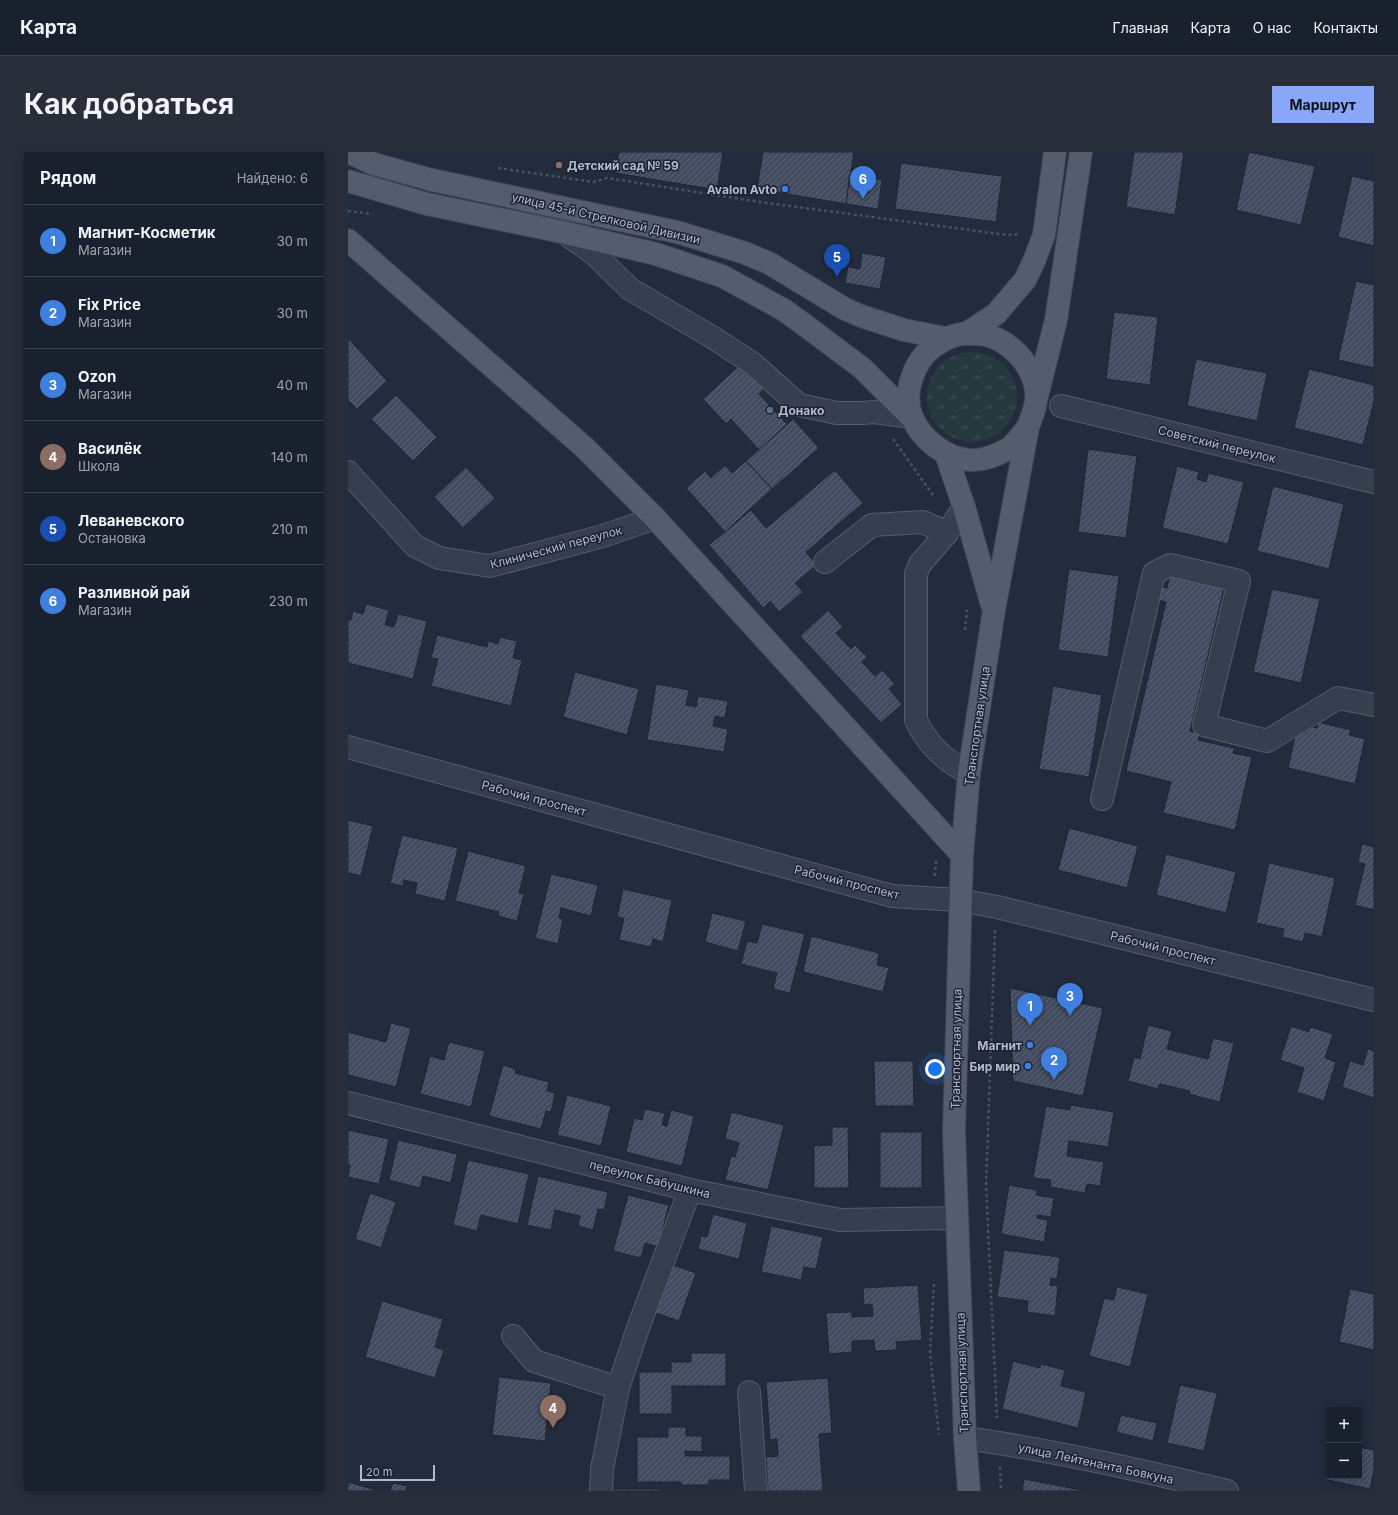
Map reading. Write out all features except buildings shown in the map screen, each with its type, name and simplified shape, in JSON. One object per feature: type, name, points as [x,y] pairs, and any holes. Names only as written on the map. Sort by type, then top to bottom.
[{"type":"main road","name":"улица 45-й Стрелковой Дивизии","points":[[348,152],[374,164],[432,180],[677,232],[745,253],[769,262],[845,309],[861,316],[904,330],[945,338]]},
{"type":"main road","points":[[967,333],[996,314],[1025,280],[1044,235],[1055,152]]},
{"type":"main road","points":[[1036,401],[1056,320],[1081,152]]},
{"type":"main road","name":"улица 45-й Стрелковой Дивизии","points":[[348,181],[427,204],[562,232],[656,254],[722,276],[784,310],[802,323],[862,368],[911,417]]},
{"type":"main road","points":[[348,240],[585,448],[655,518],[962,855]]},
{"type":"main road","name":"Транспортная улица","points":[[969,1491],[965,1438],[954,1132],[959,900],[969,773],[994,610],[1028,427],[1036,401],[1035,382],[1029,368],[1014,349],[991,336],[967,333],[945,338],[927,352],[913,371],[908,393],[911,417],[926,438],[946,454],[970,460],[991,457],[1009,448],[1028,427]]},
{"type":"main road","name":"Транспортная улица","points":[[946,454],[964,507],[994,610]]},
{"type":"street","points":[[562,232],[593,253],[630,289],[712,336],[752,363],[799,405],[837,413],[874,412],[911,417]]},
{"type":"street","name":"Советский переулок","points":[[1061,406],[1374,482]]},
{"type":"street","name":"Клинический переулок","points":[[348,472],[415,546],[439,558],[490,566],[604,536],[655,518]]},
{"type":"street","points":[[964,507],[947,533],[920,564],[916,574],[916,720],[924,737],[951,764],[969,773]]},
{"type":"street","points":[[825,562],[872,525],[923,522],[947,533]]},
{"type":"street","points":[[1102,799],[1154,573],[1170,565],[1239,581],[1204,725],[1267,741],[1338,698],[1374,705]]},
{"type":"street","name":"Рабочий проспект","points":[[348,747],[892,896],[959,900],[1374,1000]]},
{"type":"street","name":"переулок Бабушкина","points":[[348,1103],[690,1190],[840,1220],[956,1218]]},
{"type":"street","points":[[601,1491],[602,1469],[618,1388],[638,1328],[690,1190]]},
{"type":"street","points":[[513,1336],[534,1360],[618,1388]]},
{"type":"street","points":[[749,1392],[756,1491]]},
{"type":"street","name":"улица Лейтенанта Бовкуна","points":[[965,1438],[998,1442],[1161,1475],[1227,1491]]},
{"type":"path","points":[[492,167],[594,182],[607,178],[753,201],[1007,235],[1028,233],[1044,235]]},
{"type":"path","points":[[995,925],[986,1185],[1001,1491]]},
{"type":"green space","points":[[963,352],[981,352],[997,359],[1010,372],[1017,388],[1017,406],[1010,422],[997,435],[981,442],[963,442],[947,435],[934,422],[927,406],[927,388],[934,372],[947,359]]},
{"type":"place","name":"Детский сад № 59","points":[[559,165]]},
{"type":"place","name":"Avalon Avto","points":[[785,189]]},
{"type":"place","name":"Разливной рай","points":[[863,199]]},
{"type":"place","name":"Леваневского","points":[[837,277]]},
{"type":"place","name":"Донако","points":[[770,410]]},
{"type":"place","name":"Ozon","points":[[1070,1016]]},
{"type":"place","name":"Магнит-Косметик","points":[[1030,1026]]},
{"type":"place","name":"Магнит","points":[[1030,1045]]},
{"type":"place","name":"Бир мир","points":[[1028,1066]]},
{"type":"place","name":"Fix Price","points":[[1054,1080]]},
{"type":"place","name":"Василёк","points":[[553,1428]]}]
